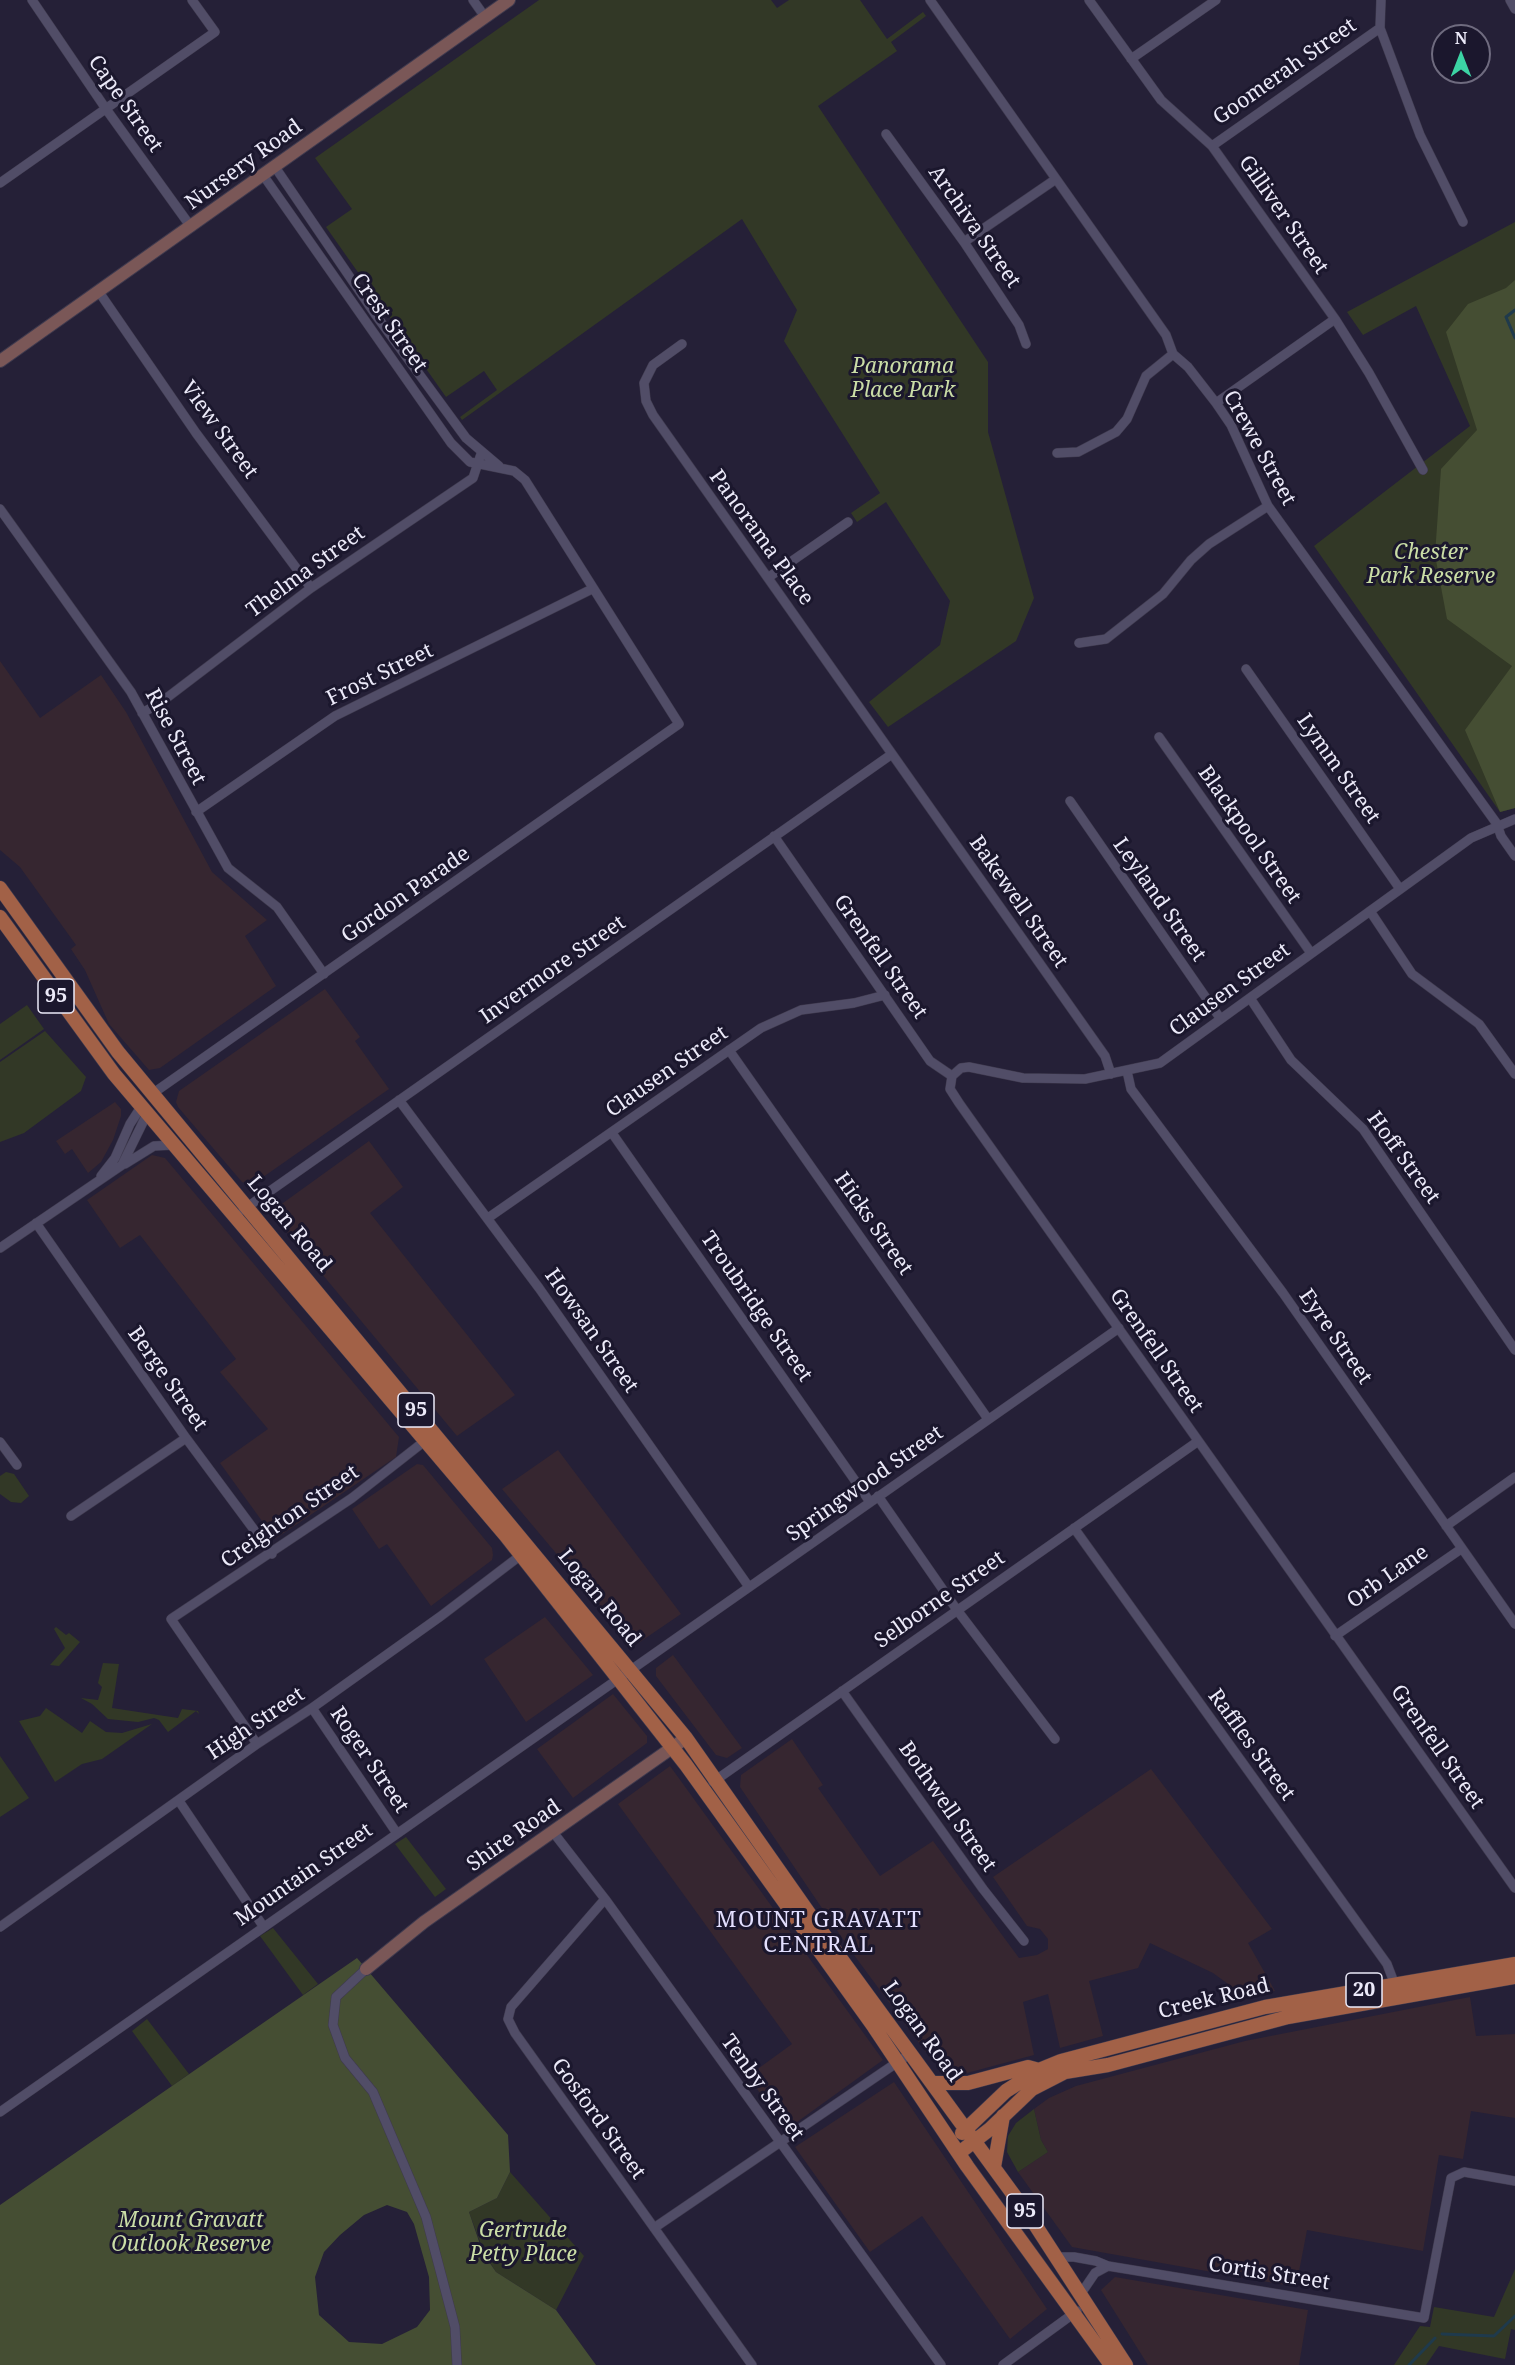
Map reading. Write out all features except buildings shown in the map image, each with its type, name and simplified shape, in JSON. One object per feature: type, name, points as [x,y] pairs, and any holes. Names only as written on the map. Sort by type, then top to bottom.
[{"type":"main road","name":"Nursery Road","points":[[0,361],[509,0]]},
{"type":"main road","name":"Logan Road","points":[[0,888],[104,1035],[248,1207],[526,1552],[616,1678],[703,1788],[898,2061],[955,2148],[1111,2365]]},
{"type":"main road","name":"Logan Road","points":[[0,917],[82,1033],[144,1111],[426,1440],[630,1669],[686,1737],[910,2053],[976,2141],[1056,2257],[1126,2365]]},
{"type":"main road","points":[[144,1111],[152,1094]]},
{"type":"main road","name":"Shire Road","points":[[366,1969],[424,1922],[686,1737]]},
{"type":"main road","name":"Creek Road","points":[[955,2148],[967,2129],[1006,2091],[1039,2070],[1075,2056],[1225,2016],[1515,1964]]},
{"type":"main road","name":"Creek Road","points":[[955,2148],[976,2141],[1032,2089],[1072,2070],[1108,2065],[1288,2017],[1515,1977]]},
{"type":"main road","points":[[933,2083],[968,2083],[1028,2067],[1039,2070]]},
{"type":"main road","points":[[994,2167],[1003,2116]]},
{"type":"street","name":"Cape Street","points":[[32,0],[106,109],[191,227]]},
{"type":"street","points":[[0,183],[214,32],[192,0]]},
{"type":"street","points":[[473,0],[485,17]]},
{"type":"street","name":"Crewe Street","points":[[930,0],[1166,335],[1173,354],[1188,367],[1216,403],[1231,426],[1268,506],[1497,824],[1501,836],[1515,856]]},
{"type":"street","name":"Gilliver Street","points":[[1089,0],[1161,100],[1212,146],[1335,319],[1370,373],[1423,470]]},
{"type":"street","points":[[1131,59],[1216,0]]},
{"type":"street","points":[[1381,0],[1380,28],[1420,135],[1463,222]]},
{"type":"street","points":[[1510,0],[1515,9]]},
{"type":"street","name":"Goomerah Street","points":[[1212,146],[1380,28]]},
{"type":"street","name":"Archiva Street","points":[[886,134],[964,242],[1019,325],[1026,344]]},
{"type":"street","name":"Crest Street","points":[[275,167],[381,322],[466,438],[501,468]]},
{"type":"street","name":"Crest Street","points":[[263,175],[451,443],[470,462],[514,471],[525,480],[679,724]]},
{"type":"street","points":[[964,242],[1056,179]]},
{"type":"street","name":"View Street","points":[[99,291],[196,433],[311,588]]},
{"type":"street","points":[[1216,403],[1335,319]]},
{"type":"street","name":"Panorama Place","points":[[682,345],[653,365],[644,383],[646,400],[696,479],[769,577],[892,754]]},
{"type":"street","points":[[1057,453],[1078,452],[1116,432],[1127,419],[1146,376],[1173,354]]},
{"type":"street","name":"Thelma Street","points":[[142,713],[160,703],[311,588],[473,478],[482,453]]},
{"type":"street","points":[[1080,643],[1106,639],[1163,594],[1191,560],[1209,544],[1268,506]]},
{"type":"street","name":"Rise Street","points":[[0,509],[131,692],[228,868],[277,907],[324,974]]},
{"type":"street","points":[[769,577],[848,522]]},
{"type":"street","name":"Frost Street","points":[[196,812],[335,716],[592,589]]},
{"type":"street","name":"Lymm Street","points":[[1246,669],[1400,889]]},
{"type":"street","name":"Gordon Parade","points":[[152,1094],[679,724]]},
{"type":"street","name":"Blackpool Street","points":[[1159,737],[1311,953]]},
{"type":"street","name":"Invermore Street","points":[[234,1216],[892,754]]},
{"type":"street","name":"Bakewell Street","points":[[892,754],[1105,1056],[1111,1074]]},
{"type":"street","name":"Leyland Street","points":[[1070,801],[1220,1018]]},
{"type":"street","name":"Clausen Street","points":[[952,1076],[961,1068],[969,1066],[1042,1079],[1085,1079],[1160,1063],[1471,837],[1497,824],[1515,819]]},
{"type":"street","name":"Grenfell Street","points":[[774,836],[930,1061],[952,1076],[950,1089],[959,1103],[1515,1888]]},
{"type":"street","points":[[1370,910],[1412,974],[1479,1024],[1515,1074]]},
{"type":"street","name":"Clausen Street","points":[[488,1218],[761,1028],[801,1010],[854,1003],[885,995]]},
{"type":"street","name":"Hoff Street","points":[[1250,998],[1291,1060],[1363,1129],[1515,1350]]},
{"type":"street","name":"Hicks Street","points":[[729,1050],[988,1419]]},
{"type":"street","name":"Eyre Street","points":[[1127,1071],[1131,1089],[1283,1293],[1515,1624]]},
{"type":"street","name":"Howsan Street","points":[[399,1100],[488,1218],[749,1587]]},
{"type":"street","points":[[114,1171],[128,1157],[144,1111]]},
{"type":"street","points":[[94,1182],[115,1158],[130,1124],[144,1111]]},
{"type":"street","name":"Troubridge Street","points":[[612,1133],[874,1499],[1055,1739]]},
{"type":"street","points":[[0,1248],[94,1182],[150,1148],[174,1145]]},
{"type":"street","name":"Berge Street","points":[[36,1223],[186,1438],[272,1554]]},
{"type":"street","name":"Springwood Street","points":[[630,1669],[1119,1328]]},
{"type":"street","points":[[71,1516],[186,1438]]},
{"type":"street","name":"Creighton Street","points":[[257,1744],[171,1619],[272,1554],[352,1498],[426,1440]]},
{"type":"street","points":[[0,1442],[17,1465]]},
{"type":"street","name":"Selborne Street","points":[[703,1788],[1197,1442]]},
{"type":"street","points":[[1446,1526],[1515,1477]]},
{"type":"street","name":"Raffles Street","points":[[1074,1528],[1387,1964],[1395,1985]]},
{"type":"street","name":"Orb Lane","points":[[1335,1636],[1461,1549]]},
{"type":"street","name":"High Street","points":[[0,1928],[496,1577],[526,1552]]},
{"type":"street","name":"Mountain Street","points":[[0,2112],[630,1669]]},
{"type":"street","name":"Bothwell Street","points":[[842,1691],[983,1889],[1024,1941]]},
{"type":"street","name":"Roger Street","points":[[312,1708],[396,1832]]},
{"type":"street","points":[[179,1801],[263,1926]]},
{"type":"street","name":"Tenby Street","points":[[553,1832],[605,1899],[941,2365]]},
{"type":"street","name":"Gosford Street","points":[[605,1899],[511,2007],[508,2019],[515,2033],[752,2365]]},
{"type":"street","points":[[366,1969],[336,1997],[333,2025],[345,2058],[373,2092],[426,2217],[455,2326],[457,2365]]},
{"type":"street","points":[[654,2228],[910,2053]]},
{"type":"street","name":"Cortis Street","points":[[1056,2257],[1096,2261],[1108,2266],[1424,2318],[1451,2178],[1464,2172],[1515,2181]]},
{"type":"street","points":[[1003,2365],[1074,2313],[1083,2300],[1095,2273],[1108,2266]]},
{"type":"shaded area","points":[[0,661],[40,718],[101,675],[126,712],[212,872],[267,920],[245,936],[276,986],[160,1068],[149,1070],[109,1024],[85,970],[71,949],[76,945],[20,867],[0,850]]},
{"type":"shaded area","points":[[325,989],[360,1037],[355,1041],[389,1089],[256,1182],[248,1184],[242,1182],[178,1107],[176,1102],[179,1091]]},
{"type":"shaded area","points":[[115,1102],[121,1109],[121,1116],[113,1140],[101,1162],[88,1173],[72,1149],[65,1154],[56,1141]]},
{"type":"shaded area","points":[[369,1141],[403,1187],[370,1213],[515,1395],[457,1436],[272,1214],[276,1208]]},
{"type":"shaded area","points":[[152,1155],[165,1158],[399,1437],[396,1457],[275,1539],[220,1463],[268,1429],[220,1372],[236,1359],[140,1235],[120,1248],[87,1200]]},
{"type":"shaded area","points":[[558,1450],[681,1614],[634,1646],[502,1489]]},
{"type":"shaded area","points":[[417,1464],[423,1465],[492,1548],[493,1555],[492,1560],[431,1606],[387,1544],[379,1549],[352,1509]]},
{"type":"shaded area","points":[[545,1617],[593,1675],[526,1722],[484,1659]]},
{"type":"shaded area","points":[[673,1655],[742,1748],[727,1758],[716,1755],[656,1676],[656,1668]]},
{"type":"shaded area","points":[[613,1694],[647,1736],[647,1743],[573,1798],[537,1749]]},
{"type":"shaded area","points":[[792,1739],[823,1785],[818,1788],[880,1876],[933,1841],[1019,1958],[1037,1955],[1048,1949],[1048,1939],[1040,1929],[1027,1926],[993,1877],[1151,1769],[1272,1929],[1248,1943],[1275,1991],[1246,1997],[1213,1973],[1150,1943],[1138,1968],[1089,1981],[1103,2036],[1060,2048],[1048,1994],[1023,2002],[1034,2055],[967,2073],[941,2066],[931,2059],[851,1951],[740,1787],[741,1775]]},
{"type":"shaded area","points":[[670,1766],[883,2060],[786,2130],[748,2076],[792,2044],[618,1804]]},
{"type":"shaded area","points":[[1470,1997],[1476,2036],[1515,2034],[1515,2118],[1471,2111],[1463,2159],[1439,2155],[1423,2251],[1307,2230],[1296,2287],[1072,2247],[1018,2172],[1048,2152],[1041,2140],[1034,2109],[1049,2098],[1076,2086],[1245,2041]]},
{"type":"shaded area","points":[[894,2082],[1047,2309],[1010,2339],[922,2216],[870,2252],[795,2147]]},
{"type":"shaded area","points":[[1115,2277],[1308,2310],[1299,2365],[1148,2365],[1101,2290]]},
{"type":"green space","name":"Panorama Place Park","points":[[539,0],[771,0],[777,8],[789,0],[860,0],[887,39],[923,12],[926,16],[891,42],[897,51],[818,106],[988,362],[988,432],[1034,598],[1016,641],[888,727],[869,702],[940,645],[950,601],[886,502],[857,522],[851,513],[880,493],[784,341],[797,310],[742,219],[462,420],[460,417],[497,390],[484,371],[446,397],[326,227],[352,209],[315,158]]},
{"type":"green space","name":"Chester Park Reserve","points":[[1515,222],[1515,808],[1500,812],[1314,546],[1470,426],[1416,306],[1363,335],[1347,312]]},
{"type":"green space","points":[[1515,280],[1515,808],[1500,812],[1465,730],[1512,666],[1447,619],[1435,555],[1441,469],[1477,430],[1446,332],[1468,304],[1506,288]]},
{"type":"green space","points":[[27,1005],[44,1029],[0,1060],[0,1024]]},
{"type":"green space","points":[[45,1031],[86,1077],[81,1091],[24,1133],[0,1142],[0,1062]]},
{"type":"green space","points":[[6,1472],[14,1474],[29,1496],[21,1503],[11,1502],[0,1494],[0,1476]]},
{"type":"green space","points":[[56,1627],[66,1635],[69,1633],[80,1642],[59,1666],[50,1665],[65,1648],[54,1629]]},
{"type":"green space","points":[[103,1663],[119,1664],[112,1708],[178,1718],[182,1709],[198,1711],[199,1714],[196,1711],[168,1732],[159,1720],[154,1718],[138,1722],[108,1719],[92,1704],[81,1698],[98,1700],[102,1687],[98,1683]]},
{"type":"green space","points":[[46,1708],[82,1733],[90,1721],[106,1732],[122,1733],[152,1724],[102,1759],[82,1764],[55,1782],[19,1721],[40,1716]]},
{"type":"green space","points":[[0,1756],[29,1798],[0,1817]]},
{"type":"green space","points":[[406,1837],[446,1889],[435,1897],[395,1844]]},
{"type":"green space","points":[[273,1928],[318,1984],[303,1995],[260,1936]]},
{"type":"green space","name":"Mount Gravatt Outlook Reserve","points":[[357,1958],[508,2135],[510,2172],[497,2198],[469,2212],[483,2253],[496,2272],[556,2310],[596,2365],[0,2365],[0,2205]],"holes":[[[387,2205],[407,2212],[414,2224],[429,2277],[430,2310],[417,2327],[382,2344],[349,2342],[319,2315],[315,2277],[324,2252],[364,2215]]]},
{"type":"green space","points":[[147,2019],[189,2074],[172,2086],[132,2031]]},
{"type":"green space","points":[[1034,2109],[1041,2140],[1048,2152],[1018,2172],[1007,2152],[1008,2136],[1016,2123]]},
{"type":"green space","name":"Gertrude Petty Place","points":[[510,2172],[584,2256],[556,2310],[496,2272],[484,2253],[469,2212],[497,2198]]},
{"type":"green space","points":[[1515,2269],[1515,2330],[1511,2329],[1505,2359],[1439,2346],[1426,2365],[1394,2365],[1420,2326],[1430,2327],[1434,2307],[1494,2317]]},
{"type":"waterway","points":[[1515,310],[1506,317],[1515,338]]},
{"type":"waterway","points":[[1442,2334],[1494,2336],[1515,2316]]},
{"type":"waterway","points":[[1409,2365],[1435,2338]]},
{"type":"district","name":"MOUNT GRAVATT CENTRAL","points":[[819,1934]]}]
